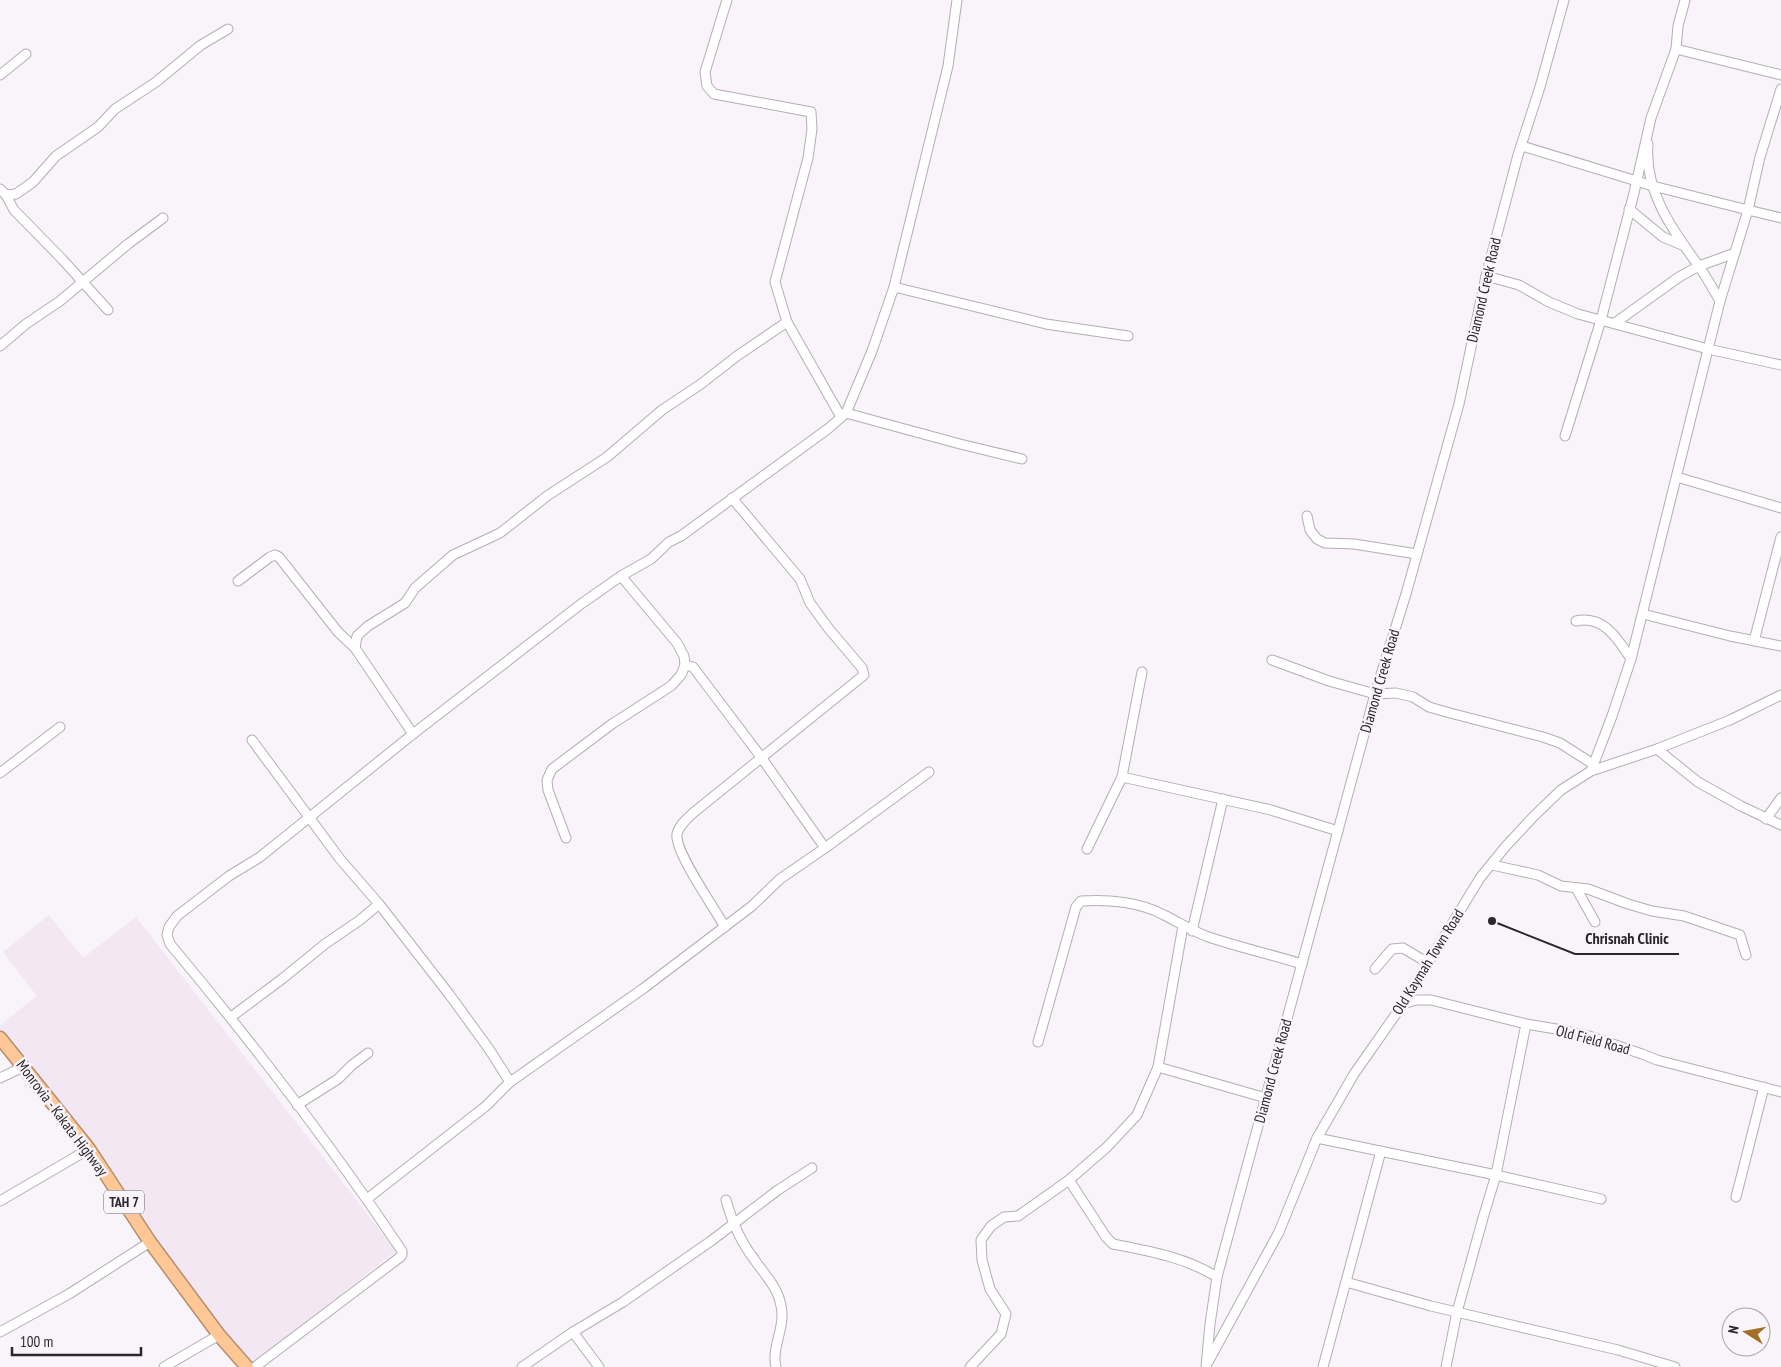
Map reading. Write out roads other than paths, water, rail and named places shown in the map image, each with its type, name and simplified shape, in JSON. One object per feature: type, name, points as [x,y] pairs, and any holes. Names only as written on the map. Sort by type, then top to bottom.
[{"type":"highway","name":"Monrovia - Kakata Highway","points":[[0,1038],[89,1149],[150,1242],[218,1335],[247,1367]]},
{"type":"street","points":[[727,0],[704,72],[707,86],[714,94],[811,112],[812,129],[808,158],[775,282],[787,322],[843,415],[1022,459]]},
{"type":"street","points":[[255,1367],[402,1255],[402,1251],[367,1199],[231,1017],[170,944],[167,935],[169,927],[176,916],[229,876],[260,856],[581,604],[621,576],[651,559],[669,542],[681,536],[829,428],[843,415],[861,378],[894,287],[948,66],[957,0]]},
{"type":"street","name":"Diamond Creek Road","points":[[1207,1366],[1210,1324],[1217,1277],[1375,694],[1459,404],[1486,276],[1518,155],[1564,0]]},
{"type":"street","points":[[1565,436],[1601,320],[1628,209],[1634,193],[1651,118],[1676,49],[1678,26],[1685,0]]},
{"type":"street","points":[[3,192],[16,194],[33,182],[56,156],[98,127],[115,109],[156,82],[201,45],[228,29]]},
{"type":"street","points":[[1676,49],[1781,74]]},
{"type":"street","points":[[0,75],[26,54]]},
{"type":"street","points":[[1272,660],[1329,681],[1375,694],[1396,693],[1413,697],[1429,706],[1450,713],[1543,737],[1560,743],[1592,767],[1631,659],[1720,301],[1736,253],[1760,157],[1781,89]]},
{"type":"street","points":[[1651,118],[1648,149],[1650,179],[1666,219],[1682,245],[1699,266],[1720,301]]},
{"type":"street","points":[[1522,146],[1653,186],[1781,218]]},
{"type":"street","points":[[3,192],[14,210],[62,258],[108,310]]},
{"type":"street","points":[[1628,209],[1663,238],[1682,245]]},
{"type":"street","points":[[0,346],[26,324],[60,302],[128,244],[163,218]]},
{"type":"street","points":[[1615,323],[1679,277],[1699,266],[1736,253]]},
{"type":"street","points":[[1486,276],[1519,285],[1550,302],[1578,314],[1708,349],[1781,365]]},
{"type":"street","points":[[894,287],[1046,324],[1128,336]]},
{"type":"street","points":[[355,648],[358,636],[368,626],[405,603],[415,588],[453,555],[500,533],[547,496],[607,457],[662,410],[787,322]]},
{"type":"street","points":[[1677,477],[1781,508]]},
{"type":"street","points":[[725,926],[682,854],[677,836],[679,827],[693,813],[864,674],[862,668],[810,603],[800,579],[732,498]]},
{"type":"street","points":[[1307,516],[1310,530],[1317,539],[1325,543],[1354,544],[1417,554]]},
{"type":"street","points":[[1754,641],[1781,537]]},
{"type":"street","points":[[238,581],[270,556],[275,555],[279,557],[338,632],[355,648],[413,734]]},
{"type":"street","points":[[566,838],[548,790],[547,780],[552,769],[612,724],[671,686],[681,675],[685,665],[684,656],[677,643],[621,576]]},
{"type":"street","points":[[1643,614],[1781,646]]},
{"type":"street","points":[[1576,621],[1590,620],[1607,628],[1631,659]]},
{"type":"street","points":[[685,665],[694,667],[761,757],[825,848]]},
{"type":"street","points":[[1087,849],[1122,777],[1142,672]]},
{"type":"street","name":"Old Kaymah Town Road","points":[[1207,1366],[1279,1232],[1317,1138],[1354,1074],[1402,1004],[1480,878],[1534,816],[1561,790],[1592,767],[1657,749],[1730,720],[1781,695]]},
{"type":"street","points":[[0,774],[60,727]]},
{"type":"street","points":[[252,740],[340,859],[379,904],[449,994],[489,1049],[510,1082]]},
{"type":"street","points":[[1657,749],[1698,782],[1766,819],[1781,825]]},
{"type":"street","points":[[367,1199],[486,1106],[510,1082],[644,988],[752,906],[780,879],[929,772]]},
{"type":"street","points":[[1122,777],[1271,810],[1338,830]]},
{"type":"street","points":[[1766,819],[1781,798]]},
{"type":"street","points":[[970,1367],[1001,1334],[1006,1314],[990,1289],[982,1260],[981,1240],[991,1226],[1004,1217],[1018,1216],[1069,1180],[1107,1146],[1137,1115],[1158,1066],[1188,928],[1223,799]]},
{"type":"street","points":[[1492,865],[1538,875],[1561,886],[1588,890],[1652,911],[1684,916],[1727,930],[1740,935],[1746,955]]},
{"type":"street","points":[[1576,888],[1594,922]]},
{"type":"street","points":[[1038,1042],[1076,906],[1081,901],[1112,901],[1142,906],[1165,915],[1188,928],[1302,964]]},
{"type":"street","points":[[231,1017],[379,904]]},
{"type":"street","points":[[1375,969],[1392,949],[1403,948],[1428,963]]},
{"type":"street","name":"Old Field Road","points":[[1402,1004],[1416,1000],[1431,1000],[1526,1024],[1589,1036],[1657,1060],[1781,1092]]},
{"type":"street","points":[[1446,1367],[1457,1312],[1496,1175],[1526,1024]]},
{"type":"street","points":[[297,1105],[338,1079],[368,1053]]},
{"type":"street","points":[[1158,1066],[1266,1098]]},
{"type":"street","points":[[0,1078],[23,1067]]},
{"type":"street","points":[[1736,1197],[1764,1087]]},
{"type":"street","points":[[1317,1138],[1601,1199]]},
{"type":"street","points":[[0,1201],[89,1149]]},
{"type":"street","points":[[1323,1367],[1381,1151]]},
{"type":"street","points":[[522,1367],[573,1332],[623,1302],[733,1225],[778,1190],[812,1168]]},
{"type":"street","points":[[1069,1180],[1106,1237],[1113,1244],[1168,1256],[1202,1268],[1217,1277]]},
{"type":"street","points":[[726,1200],[733,1225],[777,1291],[782,1307],[781,1329],[774,1357],[776,1367]]},
{"type":"street","points":[[0,1332],[69,1294],[150,1242]]},
{"type":"street","points":[[1346,1282],[1457,1312],[1618,1350],[1675,1367]]},
{"type":"street","points":[[573,1332],[599,1367]]},
{"type":"street","points":[[164,1367],[218,1335]]},
{"type":"place","name":"Chrisnah Clinic","points":[[1492,921]]}]
